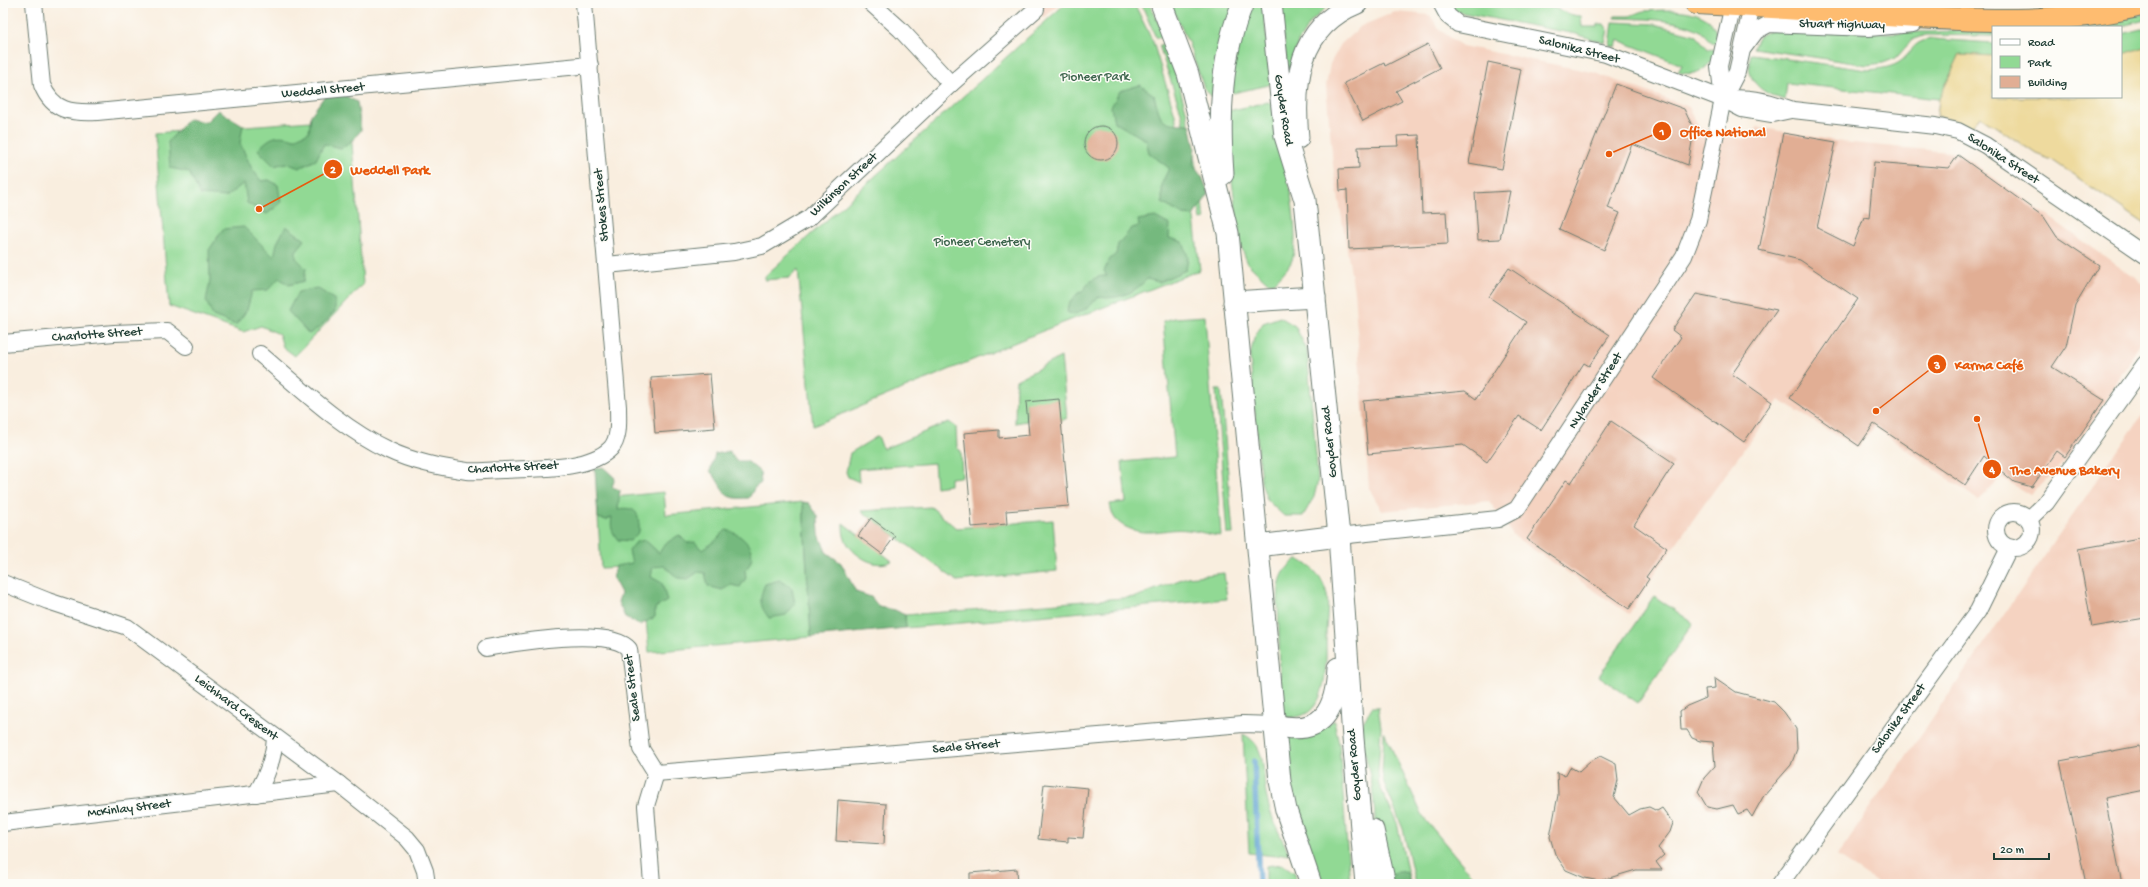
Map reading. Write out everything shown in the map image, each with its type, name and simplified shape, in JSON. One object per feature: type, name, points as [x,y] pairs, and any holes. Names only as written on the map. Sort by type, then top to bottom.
[{"type":"highway","name":"Stuart Highway","points":[[1696,3],[1742,4],[1952,19],[2044,20],[2115,12],[2145,4]]},
{"type":"street","name":"Weddell Street","points":[[34,3],[42,86],[46,96],[58,105],[72,112],[98,112],[590,65]]},
{"type":"street","name":"Stokes Street","points":[[584,3],[618,407]]},
{"type":"street","points":[[871,3],[900,28],[951,84]]},
{"type":"street","points":[[1160,3],[1176,39],[1190,82],[1228,233]]},
{"type":"street","points":[[1243,3],[1228,54],[1222,105],[1223,168],[1228,233],[1282,794],[1311,884]]},
{"type":"street","name":"Goyder Road","points":[[1271,3],[1286,136],[1305,200],[1342,567],[1353,738],[1366,884]]},
{"type":"street","points":[[1305,200],[1296,116],[1300,68],[1309,45],[1323,26],[1342,11],[1357,3]]},
{"type":"street","name":"Salonika Street","points":[[1441,3],[1448,16],[1458,24],[1606,54],[1723,99],[1743,96],[1773,102],[1793,110],[1935,126],[1968,135],[2145,255]]},
{"type":"street","name":"Nylander Street","points":[[1723,99],[1719,66],[1742,4]]},
{"type":"street","name":"Nylander Street","points":[[1339,536],[1498,519],[1517,509],[1684,256],[1698,220],[1723,99],[1735,78],[1742,50],[1742,4]]},
{"type":"street","name":"Wilkinson Street","points":[[607,265],[734,252],[762,246],[787,232],[810,218],[951,84],[1036,9]]},
{"type":"street","name":"Stuart Highway","points":[[1742,50],[1756,31],[1769,24],[1869,28],[1952,19]]},
{"type":"street","points":[[1234,302],[1315,297]]},
{"type":"street","name":"Charlotte Street","points":[[3,343],[114,333],[167,331],[186,346]]},
{"type":"street","name":"Charlotte Street","points":[[260,354],[332,415],[388,450],[426,464],[468,471],[543,468],[579,464],[600,456],[612,447],[618,433],[618,407]]},
{"type":"street","points":[[2029,519],[2046,503],[2145,364]]},
{"type":"street","points":[[2008,512],[2019,512],[2029,519],[2033,529],[2030,540],[2021,547],[2009,548],[2000,542],[1996,531],[1999,520],[2008,512]]},
{"type":"street","points":[[1258,546],[1339,536]]},
{"type":"street","name":"Salonika Street","points":[[1780,884],[1978,611],[2009,548]]},
{"type":"street","points":[[1275,725],[1291,728],[1309,726],[1326,715],[1335,698],[1342,567]]},
{"type":"street","name":"Leichhard Crescent","points":[[3,584],[128,628],[339,784],[407,838],[417,850],[425,871],[427,884]]},
{"type":"street","name":"Seale Street","points":[[486,648],[556,638],[594,638],[616,642],[626,646],[630,656],[641,748],[656,773],[1243,724],[1275,725]]},
{"type":"street","points":[[256,794],[268,773],[276,737]]},
{"type":"street","points":[[1353,738],[1366,787],[1376,848],[1385,884]]},
{"type":"street","points":[[652,884],[646,806],[656,773]]},
{"type":"street","name":"McKinlay Street","points":[[3,823],[339,784]]},
{"type":"shaded area","points":[[1031,3],[1060,3],[1044,18]]},
{"type":"shaded area","points":[[1395,12],[1430,15],[1440,30],[1462,46],[1592,72],[1689,107],[1699,128],[1743,139],[1758,127],[1842,142],[1959,153],[2145,285],[2145,335],[2105,402],[2065,461],[2030,495],[2002,478],[1978,500],[1875,427],[1857,448],[1779,400],[1657,570],[1629,614],[1515,537],[1489,501],[1382,511],[1369,488],[1354,291],[1333,165],[1326,86],[1330,64],[1341,44],[1361,26]]},
{"type":"shaded area","points":[[2145,411],[2145,884],[1879,884],[1837,856]]},
{"type":"green space","points":[[1507,2],[1540,4],[1576,16],[1581,16],[1582,27],[1598,27],[1598,24],[1604,24],[1608,30],[1605,43],[1576,34],[1453,11],[1450,4]]},
{"type":"green space","name":"Pioneer Cemetery","points":[[1066,3],[1134,3],[1153,42],[1175,115],[1191,193],[1200,270],[1050,328],[813,426],[798,270],[789,278],[765,280],[765,276]]},
{"type":"green space","points":[[1141,3],[1149,3],[1165,37],[1156,38]]},
{"type":"green space","points":[[1170,3],[1235,3],[1212,97],[1204,88],[1188,42]]},
{"type":"green space","points":[[1251,3],[1263,3],[1271,82],[1269,85],[1233,93],[1231,89],[1238,43]]},
{"type":"green space","points":[[1280,3],[1331,3],[1311,22],[1298,42],[1288,76]]},
{"type":"green space","points":[[1679,10],[1704,17],[1714,27],[1719,45],[1712,42],[1697,29],[1687,25],[1667,21],[1614,18],[1615,16],[1629,16],[1644,11]]},
{"type":"green space","points":[[2145,14],[2145,20],[2122,26],[2082,26]]},
{"type":"green space","points":[[1613,22],[1654,24],[1696,35],[1708,49],[1717,50],[1715,56],[1702,70],[1691,73],[1678,72],[1682,65],[1618,40],[1616,47],[1610,45]]},
{"type":"green space","points":[[2145,28],[2145,47],[2122,55],[2122,34]]},
{"type":"green space","points":[[1773,29],[1886,33],[1992,30],[1992,36],[1926,35],[1912,40],[1896,58],[1883,63],[1867,65],[1753,48],[1759,36]]},
{"type":"green space","points":[[1933,39],[1992,43],[1992,56],[1960,54],[1939,99],[1787,83],[1785,100],[1762,90],[1752,79],[1750,72],[1749,63],[1751,54],[1867,70],[1883,68],[1898,63],[1916,45],[1926,40]]},
{"type":"green space","points":[[1167,43],[1186,110],[1205,219],[1201,220],[1181,112],[1159,45]]},
{"type":"green space","points":[[1140,85],[1154,95],[1161,116],[1164,120],[1174,123],[1190,124],[1195,147],[1193,165],[1202,177],[1209,194],[1193,216],[1183,215],[1162,203],[1162,183],[1169,168],[1149,153],[1146,140],[1114,122],[1111,107],[1120,91]]},
{"type":"green space","points":[[344,95],[357,102],[361,130],[354,139],[341,148],[324,144],[316,160],[299,168],[286,163],[274,166],[258,150],[274,137],[283,136],[294,139],[309,132],[311,115],[324,97]]},
{"type":"green space","points":[[1268,102],[1272,105],[1285,161],[1293,206],[1295,246],[1291,263],[1287,269],[1275,282],[1268,283],[1248,264],[1241,246],[1228,152],[1228,111]]},
{"type":"green space","points":[[218,110],[243,125],[240,143],[251,167],[261,181],[269,180],[278,185],[281,203],[267,214],[247,203],[244,183],[226,197],[200,195],[189,172],[170,168],[168,142],[188,119],[206,122]]},
{"type":"green space","points":[[350,118],[363,284],[295,356],[283,347],[279,334],[261,326],[243,332],[169,306],[155,133]]},
{"type":"green space","points":[[1155,217],[1170,225],[1169,238],[1183,242],[1188,257],[1186,270],[1159,282],[1147,279],[1136,289],[1119,297],[1098,297],[1089,307],[1074,315],[1067,312],[1068,305],[1090,282],[1096,278],[1107,276],[1104,271],[1110,259],[1116,254],[1118,244],[1132,228],[1139,226],[1138,220]]},
{"type":"green space","points":[[286,226],[305,240],[296,251],[296,258],[306,268],[304,281],[289,285],[279,278],[268,290],[252,291],[247,310],[236,325],[213,316],[206,301],[210,281],[209,250],[223,229],[244,227],[274,257],[277,243]]},
{"type":"green space","points":[[317,288],[335,300],[335,311],[321,326],[309,334],[288,311],[298,292]]},
{"type":"green space","points":[[1205,316],[1221,536],[1188,530],[1141,532],[1133,530],[1118,522],[1113,514],[1110,504],[1126,502],[1122,462],[1175,457],[1163,321],[1175,318]]},
{"type":"green space","points":[[1280,317],[1295,326],[1307,350],[1318,480],[1314,497],[1303,516],[1284,516],[1267,500],[1261,482],[1250,357],[1254,338],[1263,323]]},
{"type":"green space","points":[[1061,357],[1067,418],[1061,421],[1026,402],[1027,421],[1015,423],[1016,380]]},
{"type":"green space","points":[[1216,390],[1221,390],[1233,534],[1227,534]]},
{"type":"green space","points":[[949,422],[956,427],[957,448],[961,451],[962,477],[950,478],[950,485],[936,487],[934,463],[858,469],[859,482],[848,477],[846,472],[850,453],[878,436],[883,449]]},
{"type":"green space","points":[[729,451],[736,461],[747,461],[760,472],[761,483],[755,487],[749,498],[728,496],[710,471],[715,454]]},
{"type":"green space","points":[[603,467],[615,478],[612,487],[620,490],[618,509],[624,508],[633,510],[638,516],[639,532],[630,541],[618,540],[612,529],[612,517],[605,520],[598,518],[595,469]]},
{"type":"green space","points":[[664,492],[666,515],[803,502],[811,637],[649,652],[641,566],[601,568],[597,499]]},
{"type":"green space","points":[[803,502],[809,503],[818,516],[819,534],[826,552],[841,563],[856,592],[871,597],[879,607],[895,610],[905,615],[906,628],[811,637]]},
{"type":"green space","points":[[931,507],[956,528],[1053,520],[1057,571],[957,581],[861,511]]},
{"type":"green space","points":[[843,523],[892,561],[878,564],[858,555],[848,545],[845,539],[843,533]]},
{"type":"green space","points":[[726,530],[733,532],[744,540],[751,551],[752,558],[750,564],[745,570],[746,578],[740,587],[731,585],[722,590],[708,586],[705,573],[698,572],[688,579],[678,578],[664,566],[653,567],[651,577],[662,583],[667,601],[655,608],[655,617],[640,625],[625,617],[618,602],[621,593],[613,578],[616,566],[632,563],[629,551],[636,542],[645,540],[659,553],[665,544],[679,535],[687,543],[695,542],[702,550],[716,540]]},
{"type":"green space","points":[[1297,559],[1308,565],[1316,573],[1323,583],[1327,595],[1328,610],[1325,676],[1318,702],[1310,711],[1299,716],[1284,717],[1281,709],[1278,593],[1280,581],[1284,572]]},
{"type":"green space","points":[[1224,573],[1227,599],[906,628],[905,615],[1136,597],[1187,577]]},
{"type":"green space","points":[[780,580],[792,588],[795,604],[786,615],[769,618],[763,609],[761,602],[762,594],[765,584]]},
{"type":"green space","points":[[1654,596],[1693,623],[1638,703],[1599,676]]},
{"type":"green space","points":[[1372,707],[1378,707],[1381,727],[1378,772],[1379,785],[1397,823],[1410,884],[1387,884],[1376,825],[1372,786],[1361,734],[1362,724]]},
{"type":"green space","points":[[1334,720],[1339,744],[1350,884],[1316,884],[1294,823],[1282,738],[1310,734]]},
{"type":"green space","points":[[1384,732],[1423,817],[1479,884],[1415,884],[1403,829],[1384,783],[1382,773]]},
{"type":"green space","points":[[1243,734],[1251,739],[1257,746],[1262,762],[1265,790],[1271,813],[1289,853],[1275,856],[1249,853]]},
{"type":"green space","points":[[1282,864],[1295,873],[1296,884],[1266,884],[1266,866]]},
{"type":"green space","points":[[1398,871],[1408,873],[1410,884],[1391,884],[1390,877]]},
{"type":"sand","points":[[2145,47],[2145,224],[2052,160],[2036,154],[1980,116],[1972,127],[1955,120],[1937,116],[1939,99],[1960,54],[1992,56],[1992,98],[2122,98],[2122,55]]},
{"type":"building","points":[[1428,44],[1440,68],[1396,91],[1402,101],[1363,121],[1344,83],[1384,63],[1385,66]]},
{"type":"building","points":[[1488,62],[1521,69],[1502,169],[1469,163]]},
{"type":"building","points":[[1616,84],[1684,109],[1694,130],[1688,165],[1632,144],[1608,208],[1620,213],[1604,250],[1559,229]]},
{"type":"building","points":[[1098,126],[1104,126],[1113,131],[1117,137],[1117,149],[1113,155],[1104,160],[1098,160],[1089,155],[1084,146],[1084,140],[1089,131]]},
{"type":"building","points":[[1783,133],[1836,142],[1817,228],[1853,246],[1864,217],[1869,218],[1874,162],[1949,168],[1958,155],[2044,217],[2057,237],[2099,265],[2075,305],[2066,346],[2052,367],[2104,400],[2065,457],[2057,451],[2032,487],[2014,482],[1984,456],[1965,485],[1874,424],[1859,446],[1790,398],[1858,299],[1800,260],[1759,250]]},
{"type":"building","points":[[1419,135],[1422,213],[1446,212],[1448,244],[1349,249],[1347,190],[1340,191],[1339,169],[1359,168],[1358,147],[1398,146],[1397,136]]},
{"type":"building","points":[[1510,191],[1500,239],[1478,240],[1475,193]]},
{"type":"building","points":[[1509,268],[1610,335],[1589,366],[1584,363],[1541,430],[1519,416],[1487,462],[1463,445],[1368,454],[1363,401],[1465,391],[1476,399],[1526,322],[1489,297]]},
{"type":"building","points":[[1696,294],[1777,310],[1732,374],[1772,402],[1744,442],[1653,378],[1681,337],[1672,330]]},
{"type":"building","points":[[710,374],[715,428],[655,433],[651,378]]},
{"type":"building","points":[[1059,399],[1069,506],[1006,511],[1007,524],[972,527],[964,433],[999,430],[999,438],[1029,435],[1026,402]]},
{"type":"building","points":[[1611,421],[1674,463],[1634,525],[1667,548],[1646,577],[1649,579],[1629,609],[1527,539],[1566,480],[1571,483]]},
{"type":"building","points":[[871,518],[895,536],[882,554],[858,536]]},
{"type":"building","points":[[2145,537],[2145,618],[2092,627],[2078,549]]},
{"type":"building","points":[[1714,677],[1736,692],[1774,702],[1784,712],[1796,729],[1797,749],[1791,765],[1763,797],[1752,817],[1747,810],[1738,814],[1733,805],[1717,809],[1707,807],[1698,792],[1704,778],[1715,766],[1713,742],[1700,741],[1692,738],[1687,730],[1681,730],[1680,711],[1687,706],[1706,698],[1705,689],[1715,688]]},
{"type":"building","points":[[2139,746],[2145,778],[2145,790],[2105,798],[2122,884],[2086,884],[2060,761]]},
{"type":"building","points":[[1600,756],[1616,764],[1618,780],[1614,797],[1629,815],[1640,809],[1649,807],[1657,811],[1662,808],[1673,823],[1670,832],[1658,848],[1664,855],[1656,862],[1662,870],[1636,870],[1599,881],[1585,878],[1566,870],[1555,854],[1550,837],[1558,795],[1557,772],[1565,776],[1570,767],[1579,772],[1591,761]]},
{"type":"building","points":[[1044,784],[1088,788],[1083,838],[1068,837],[1068,842],[1038,839]]},
{"type":"building","points":[[838,800],[886,804],[884,844],[836,841]]},
{"type":"building","points":[[1017,869],[1018,884],[970,884],[970,873]]},
{"type":"waterway","points":[[1254,761],[1259,884]]},
{"type":"place","name":"Office National","points":[[1609,154]]},
{"type":"place","name":"Weddell Park","points":[[259,209]]},
{"type":"place","name":"Karma Café","points":[[1876,411]]},
{"type":"place","name":"The Avenue Bakery","points":[[1977,419]]},
{"type":"park label","name":"Pioneer Park","points":[[1095,77]]}]
